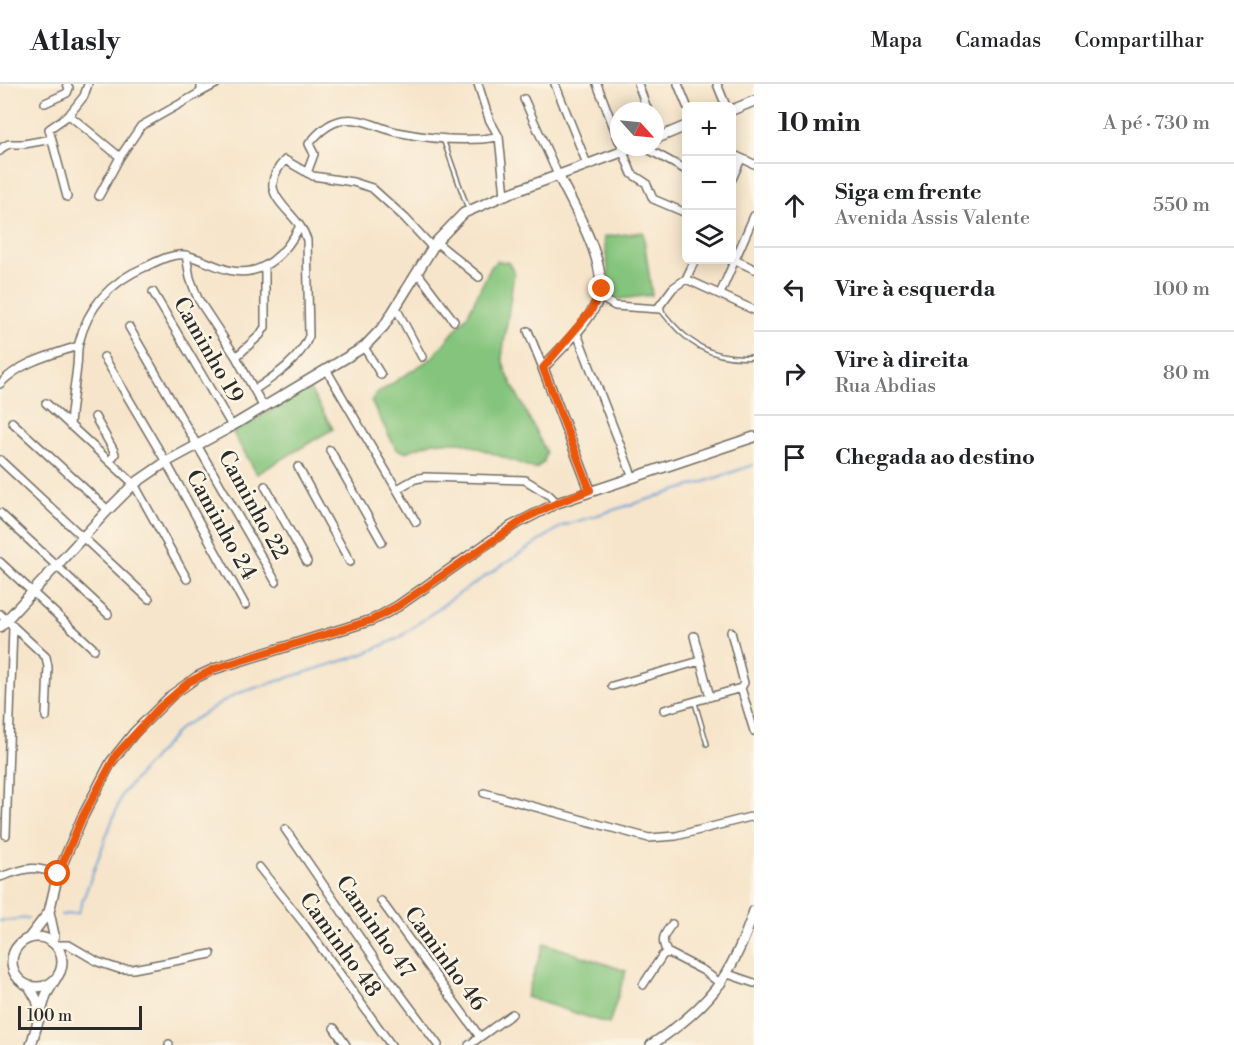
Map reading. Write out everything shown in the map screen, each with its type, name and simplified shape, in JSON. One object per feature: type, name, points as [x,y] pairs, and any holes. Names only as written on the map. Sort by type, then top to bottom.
[{"type":"main road","points":[[736,108],[754,101]]},
{"type":"main road","points":[[664,133],[682,127]]},
{"type":"main road","points":[[5,622],[134,484],[166,462],[327,371],[364,347],[384,326],[434,245],[457,219],[469,210],[610,154]]},
{"type":"main road","points":[[558,175],[596,255],[602,280],[599,297],[591,311],[543,368],[590,490]]},
{"type":"main road","points":[[54,944],[49,912],[58,874],[86,809],[116,755],[159,708],[189,682],[214,669],[372,620],[398,606],[519,522],[557,503],[590,490],[633,478],[754,437]]},
{"type":"main road","points":[[651,1045],[694,1014],[721,984],[750,935],[754,911]]},
{"type":"main road","points":[[40,1012],[37,1000],[29,986],[17,976],[12,962],[16,947],[28,938],[49,912]]},
{"type":"main road","points":[[28,938],[45,938],[54,944],[61,956],[61,967],[46,995],[31,1045]]},
{"type":"main road","points":[[29,986],[44,986],[56,978]]},
{"type":"street","points":[[45,103],[67,93],[69,88],[67,84]]},
{"type":"street","points":[[67,197],[49,129],[69,115],[84,96],[88,84]]},
{"type":"street","points":[[99,196],[120,157],[144,123],[201,88],[216,84]]},
{"type":"street","points":[[478,84],[489,119],[500,136],[505,195]]},
{"type":"street","points":[[555,84],[587,164]]},
{"type":"street","points":[[597,84],[610,118]]},
{"type":"street","points":[[638,84],[645,102]]},
{"type":"street","points":[[678,84],[685,102]]},
{"type":"street","points":[[717,84],[724,102]]},
{"type":"street","points":[[524,99],[558,175]]},
{"type":"street","points":[[69,115],[120,157]]},
{"type":"street","points":[[307,173],[314,153],[309,144],[321,130],[341,120],[360,121],[395,132],[443,137],[476,140],[500,136]]},
{"type":"street","points":[[0,151],[9,144],[52,139]]},
{"type":"street","points":[[625,156],[632,174],[646,183],[653,199],[682,211]]},
{"type":"street","points":[[661,156],[682,167]]},
{"type":"street","points":[[736,156],[754,164]]},
{"type":"street","points":[[736,170],[741,159]]},
{"type":"street","points":[[254,390],[280,372],[303,347],[309,336],[308,245],[300,226],[283,208],[273,189],[273,177],[285,160],[313,176],[353,182],[372,188],[434,245],[479,277]]},
{"type":"street","points":[[736,258],[752,229],[754,216]]},
{"type":"street","points":[[70,426],[78,346],[86,321],[100,297],[110,288],[143,268],[171,257],[186,255],[237,272],[256,270],[283,252],[300,226]]},
{"type":"street","points":[[186,255],[190,278],[198,299],[236,357],[263,406]]},
{"type":"street","points":[[736,260],[754,269]]},
{"type":"street","points":[[599,297],[615,306],[659,309],[673,288],[686,279],[693,264]]},
{"type":"street","points":[[720,294],[733,264]]},
{"type":"street","points":[[236,357],[260,335],[265,327],[265,266]]},
{"type":"street","points":[[417,272],[454,321]]},
{"type":"street","points":[[686,279],[754,310]]},
{"type":"street","name":"Caminho 19","points":[[153,292],[232,426]]},
{"type":"street","points":[[396,308],[422,357]]},
{"type":"street","name":"Caminho 22","points":[[129,327],[276,582]]},
{"type":"street","points":[[528,331],[543,368]]},
{"type":"street","points":[[576,331],[633,478]]},
{"type":"street","points":[[0,384],[6,377],[27,364],[78,346]]},
{"type":"street","points":[[364,347],[381,375]]},
{"type":"street","name":"Caminho 24","points":[[104,357],[166,462],[245,605]]},
{"type":"street","points":[[327,371],[416,522]]},
{"type":"street","points":[[46,403],[134,484],[187,579]]},
{"type":"street","points":[[95,417],[114,451],[110,461]]},
{"type":"street","points":[[12,422],[108,510]]},
{"type":"street","points":[[330,450],[382,542]]},
{"type":"street","points":[[0,460],[149,599]]},
{"type":"street","points":[[298,467],[350,562]]},
{"type":"street","points":[[397,489],[420,477],[525,480],[548,494],[557,503]]},
{"type":"street","points":[[265,486],[307,562]]},
{"type":"street","points":[[0,513],[108,614]]},
{"type":"street","points":[[0,562],[94,649]]},
{"type":"street","points":[[5,622],[41,653],[48,663],[46,717]]},
{"type":"street","points":[[5,622],[6,836]]},
{"type":"street","points":[[664,710],[741,688],[744,683],[731,632]]},
{"type":"street","points":[[694,636],[710,696]]},
{"type":"street","points":[[612,686],[700,661]]},
{"type":"street","points":[[741,688],[754,731]]},
{"type":"street","points":[[484,794],[649,838],[676,836],[754,816]]},
{"type":"street","name":"Caminho 47","points":[[285,829],[371,955],[438,1045]]},
{"type":"street","points":[[0,877],[37,867],[58,874]]},
{"type":"street","name":"Caminho 48","points":[[259,867],[305,925],[391,1045]]},
{"type":"street","name":"Caminho 46","points":[[381,901],[480,1037]]},
{"type":"street","points":[[672,924],[663,937],[663,945],[667,952],[704,971],[721,984]]},
{"type":"street","points":[[54,944],[69,945],[98,962],[119,969],[133,969],[211,954]]},
{"type":"street","points":[[643,984],[667,952]]},
{"type":"street","points":[[728,974],[754,983]]},
{"type":"street","points":[[469,1045],[512,1014]]},
{"type":"street","points":[[334,1028],[346,1045]]},
{"type":"lane","points":[[443,137],[448,158],[469,210]]},
{"type":"lane","points":[[659,309],[699,348],[731,357],[754,357]]},
{"type":"lane","points":[[694,701],[707,744]]},
{"type":"green space","points":[[643,232],[652,295],[612,300],[604,237]]},
{"type":"green space","points":[[497,261],[508,262],[514,273],[502,358],[506,372],[546,452],[544,462],[535,469],[462,442],[433,442],[405,452],[396,449],[371,401],[376,394],[432,358],[467,316],[491,267]]},
{"type":"green space","points":[[309,388],[333,429],[257,474],[233,433]]},
{"type":"green space","points":[[544,943],[626,971],[609,1024],[526,997]]},
{"type":"waterway","points":[[61,915],[78,913],[122,794],[180,728],[236,694],[361,655],[399,638],[451,599],[562,526],[753,465]]},
{"type":"waterway","points":[[0,921],[28,918]]},
{"type":"route","points":[[58,874],[98,784],[111,762],[134,733],[172,695],[189,682],[214,669],[372,620],[398,606],[512,526],[557,503],[590,490],[543,368],[597,303],[602,289]]}]
